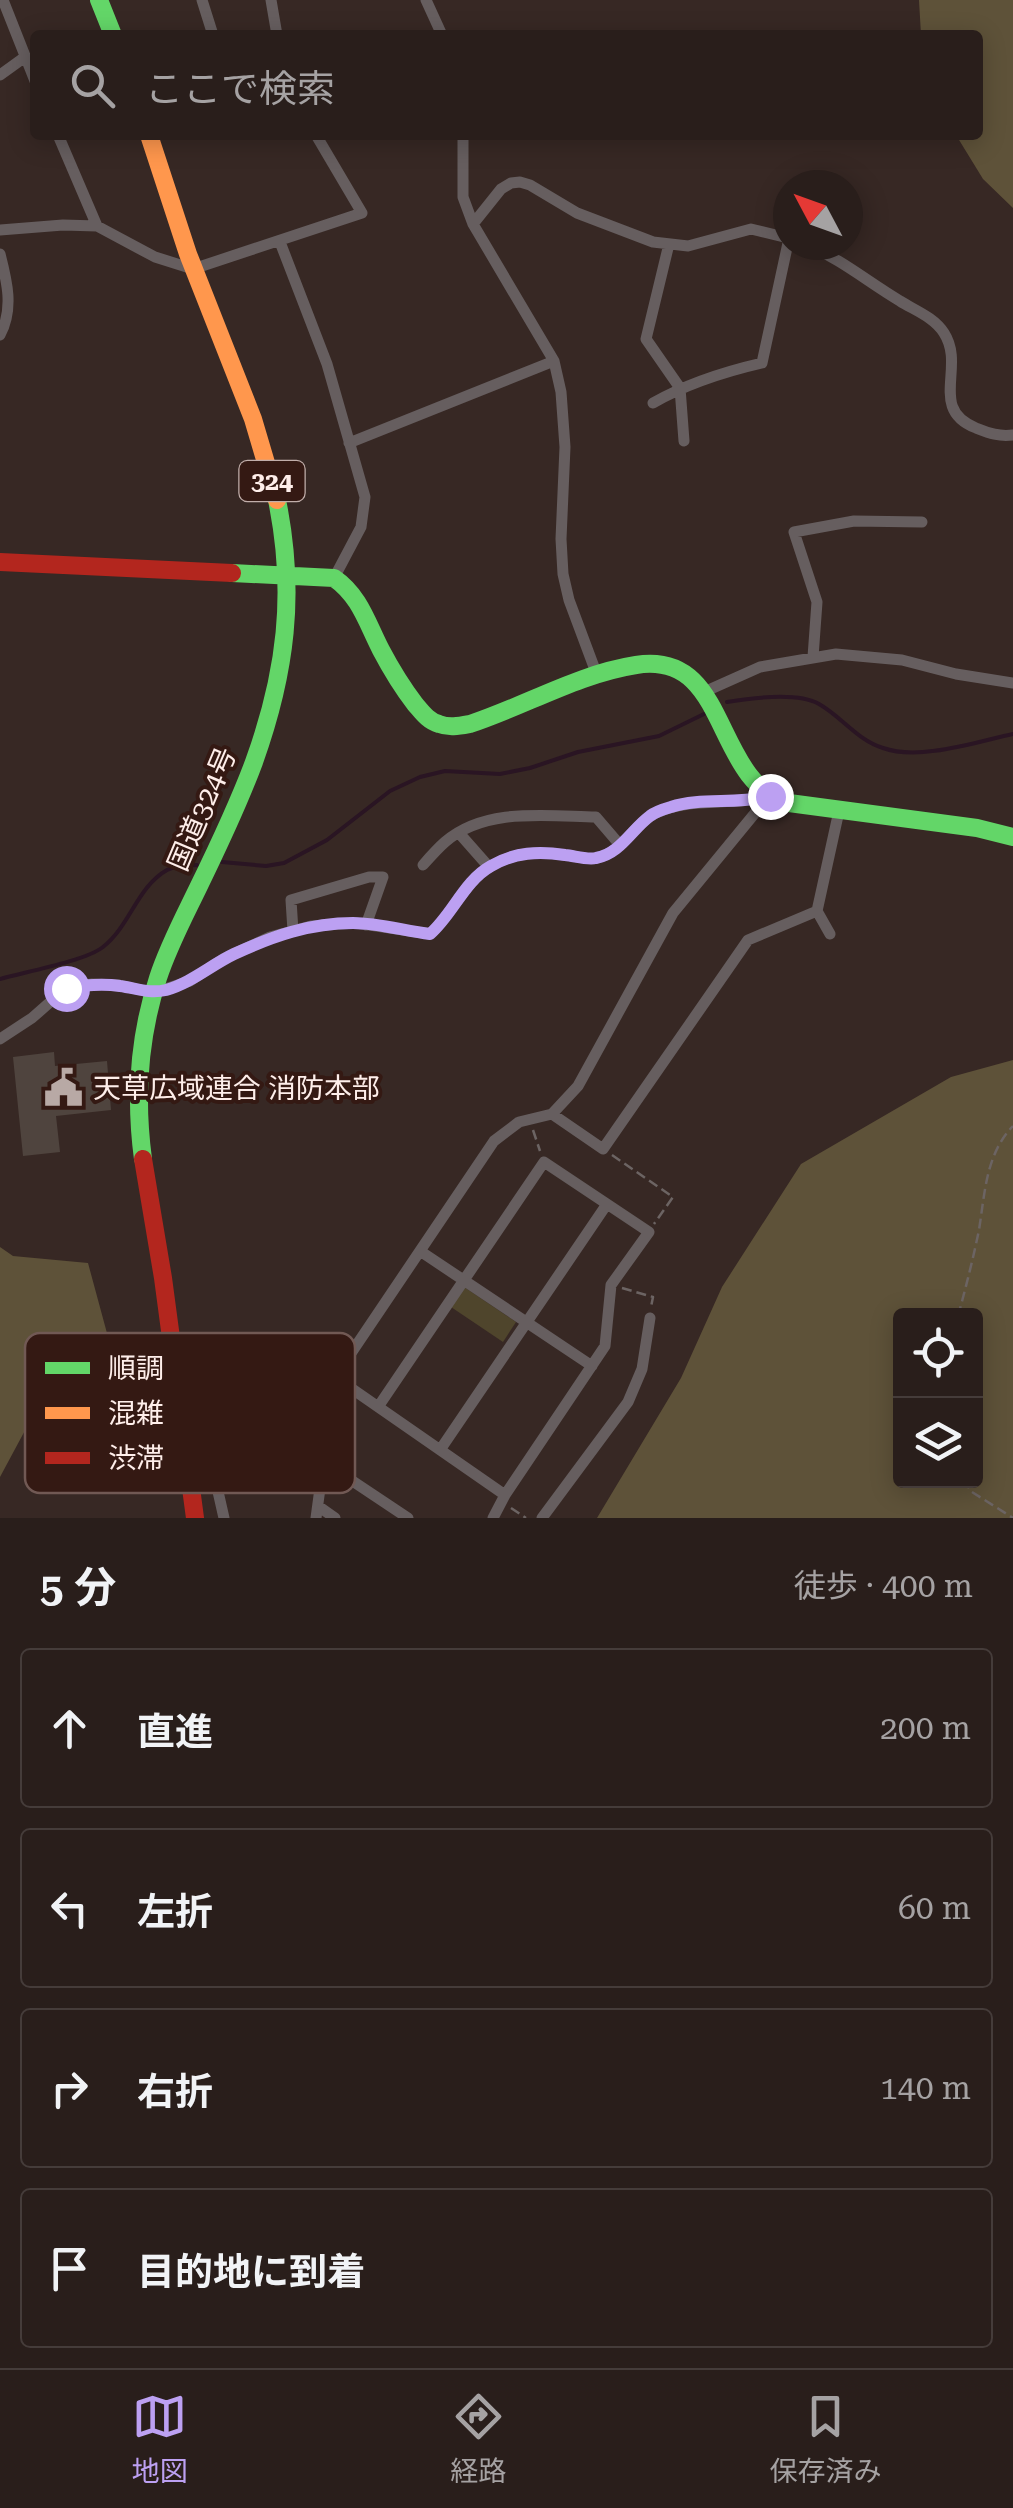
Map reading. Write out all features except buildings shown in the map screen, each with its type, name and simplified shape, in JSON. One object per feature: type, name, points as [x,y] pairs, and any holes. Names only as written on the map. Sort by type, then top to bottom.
[{"type":"main road","points":[[99,0],[110,30]]},
{"type":"main road","name":"国道324号","points":[[150,140],[193,269],[259,434],[285,543],[288,576],[286,629],[262,739],[223,836],[177,929],[153,993],[142,1057],[140,1141],[170,1333]]},
{"type":"main road","points":[[0,562],[334,578],[356,598],[405,692],[426,718],[439,725],[459,727],[635,663],[657,661],[676,666],[704,692],[736,756],[770,796],[788,804],[977,828],[1013,837]]},
{"type":"main road","name":"国道324号","points":[[192,1493],[195,1518]]},
{"type":"street","points":[[3,0],[30,69]]},
{"type":"street","points":[[202,0],[212,30]]},
{"type":"street","points":[[271,0],[276,30]]},
{"type":"street","points":[[426,0],[440,30]]},
{"type":"street","points":[[0,75],[25,57]]},
{"type":"street","points":[[60,140],[97,226]]},
{"type":"street","points":[[0,230],[97,226],[155,258],[193,269],[362,214],[319,140]]},
{"type":"street","points":[[463,140],[462,197],[473,224],[554,361],[565,446],[563,574],[597,675]]},
{"type":"street","points":[[473,224],[501,189],[520,182],[577,213],[653,242],[688,246],[751,229],[773,236]]},
{"type":"street","points":[[280,242],[327,364],[365,497],[362,527],[334,578]]},
{"type":"street","points":[[669,244],[646,339],[680,388],[684,441]]},
{"type":"street","points":[[0,254],[10,292],[0,335]]},
{"type":"street","points":[[653,404],[720,372],[762,363],[784,260]]},
{"type":"street","points":[[839,260],[924,314],[944,333],[952,366],[953,413],[965,423],[992,434],[1013,435]]},
{"type":"street","points":[[348,443],[554,361]]},
{"type":"street","points":[[813,657],[818,602],[794,532],[854,521],[922,522]]},
{"type":"street","points":[[704,692],[760,667],[836,654],[902,660],[1013,683]]},
{"type":"street","points":[[0,1040],[66,988],[106,984],[153,993],[190,980],[270,937],[311,926],[356,923],[430,934],[472,881],[488,867],[516,854],[548,852],[594,859],[620,845],[651,815],[672,806],[750,802],[770,796]]},
{"type":"street","points":[[355,1348],[494,1141],[519,1122],[552,1114],[578,1086],[673,913],[770,796]]},
{"type":"street","points":[[830,934],[817,911],[840,810]]},
{"type":"street","points":[[423,864],[458,833],[490,820],[517,816],[596,817],[620,845]]},
{"type":"street","points":[[458,833],[488,867]]},
{"type":"street","points":[[293,931],[291,900],[369,877],[383,877],[366,925]]},
{"type":"street","points":[[552,1114],[603,1149],[748,940],[817,911]]},
{"type":"street","points":[[378,1407],[544,1162],[649,1232],[611,1285],[605,1346],[493,1518]]},
{"type":"street","points":[[440,1450],[607,1204]]},
{"type":"street","points":[[420,1252],[592,1366]]},
{"type":"street","points":[[542,1518],[628,1402],[642,1369],[650,1318]]},
{"type":"street","points":[[355,1391],[503,1498]]},
{"type":"street","points":[[355,1486],[408,1518]]},
{"type":"street","points":[[218,1493],[224,1518]]},
{"type":"street","points":[[317,1512],[335,1518]]},
{"type":"path","points":[[530,1120],[544,1162]]},
{"type":"path","points":[[960,1308],[984,1188],[1000,1140],[1013,1126]]},
{"type":"path","points":[[603,1149],[674,1197],[649,1232]]},
{"type":"path","points":[[611,1285],[653,1297]]},
{"type":"path","points":[[969,1488],[1013,1518]]},
{"type":"path","points":[[503,1498],[526,1518]]},
{"type":"shaded area","points":[[919,0],[1013,0],[1013,208],[983,179],[959,140],[983,140],[983,30],[921,30]]},
{"type":"shaded area","points":[[1013,1060],[1013,1518],[597,1518],[681,1378],[722,1287],[801,1164],[951,1077]]},
{"type":"shaded area","points":[[0,1247],[13,1256],[88,1263],[107,1333],[25,1333],[25,1430],[0,1477]]},
{"type":"shaded area","points":[[464,1287],[516,1322],[503,1342],[451,1307]]},
{"type":"waterway","points":[[727,702],[774,697],[810,700],[865,740],[897,751],[948,749],[1013,734]]},
{"type":"waterway","points":[[222,862],[266,866],[284,863],[327,840],[390,791],[420,777],[445,771],[500,774],[530,768],[578,752],[659,736],[704,714]]},
{"type":"waterway","points":[[0,979],[69,961],[103,947],[157,877],[174,867],[197,865]]},
{"type":"traffic: fast","points":[[99,0],[111,30]]},
{"type":"traffic: fast","points":[[143,1159],[140,1068],[152,1000],[171,944],[254,762],[274,697],[287,600],[277,500]]},
{"type":"traffic: fast","points":[[232,573],[334,578],[357,602],[410,698],[439,724],[470,724],[614,669],[667,666],[689,677],[706,696],[746,770],[764,790],[789,803],[977,828],[1013,837]]},
{"type":"traffic: slow","points":[[151,140],[188,254],[253,419],[277,500]]},
{"type":"traffic: jam","points":[[0,562],[232,573]]},
{"type":"traffic: jam","points":[[143,1159],[170,1333]]},
{"type":"traffic: jam","points":[[192,1493],[195,1518]]},
{"type":"place","name":"天草広域連合 消防本部","points":[[63,1088]]},
{"type":"route","points":[[66,988],[92,984],[153,993],[190,980],[270,937],[311,926],[356,923],[430,934],[472,881],[488,867],[516,854],[548,852],[594,859],[620,845],[651,815],[672,806],[750,802],[770,796]]}]
